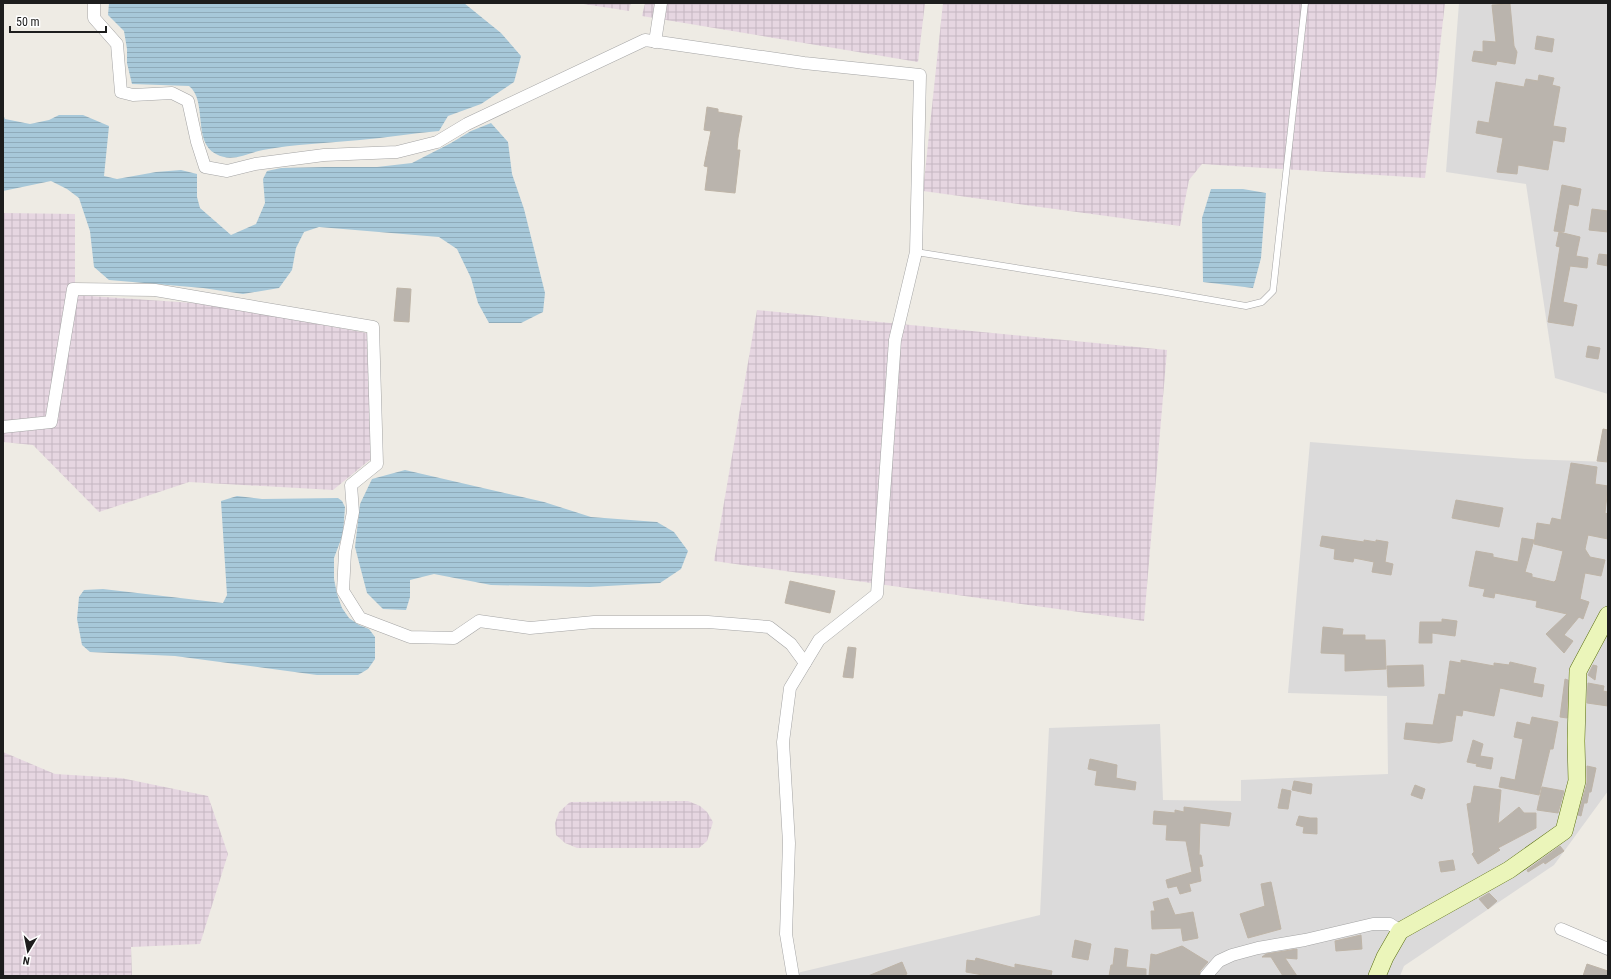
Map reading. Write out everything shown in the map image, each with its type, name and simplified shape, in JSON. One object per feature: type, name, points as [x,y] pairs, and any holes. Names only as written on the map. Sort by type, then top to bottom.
[{"type":"main road","points":[[1377,976],[1385,957],[1400,931],[1509,870],[1564,831],[1577,781],[1576,741],[1578,671],[1608,615]]},
{"type":"street","points":[[94,3],[94,18],[118,44],[121,92],[133,95],[172,93],[188,101],[197,142],[205,167],[227,171],[255,164],[324,155],[397,152],[437,142],[467,124],[644,40],[804,63],[920,75],[916,252],[895,340],[877,594],[819,640],[790,688],[783,742],[789,842],[786,934],[793,976]]},
{"type":"street","points":[[655,42],[661,3]]},
{"type":"street","points":[[3,427],[51,422],[73,289],[155,290],[373,327],[377,464],[352,485],[353,512],[344,560],[343,591],[360,618],[410,637],[454,638],[480,621],[530,628],[594,622],[708,622],[769,627],[791,644],[805,663]]},
{"type":"street","points":[[1206,976],[1218,961],[1232,955],[1258,948],[1305,940],[1373,924],[1390,924],[1400,931]]},
{"type":"street","points":[[1561,929],[1608,949]]},
{"type":"lane","points":[[916,252],[1246,306],[1262,302],[1273,291],[1305,3]]},
{"type":"shaded area","points":[[577,3],[631,3],[629,11]]},
{"type":"shaded area","points":[[645,3],[925,3],[918,62],[642,16]]},
{"type":"shaded area","points":[[943,3],[1445,3],[1425,178],[1202,164],[1189,180],[1180,226],[923,191]]},
{"type":"shaded area","points":[[1459,3],[1608,3],[1608,394],[1555,378],[1526,184],[1446,172]]},
{"type":"shaded area","points":[[3,213],[75,214],[75,295],[208,304],[367,333],[371,459],[333,490],[189,482],[99,512],[33,445],[3,442]]},
{"type":"shaded area","points":[[757,310],[1167,350],[1144,621],[714,561]]},
{"type":"shaded area","points":[[1310,442],[1527,459],[1608,462],[1608,791],[1554,865],[1404,966],[1400,976],[797,976],[797,973],[1040,915],[1049,728],[1160,724],[1163,800],[1241,801],[1241,780],[1388,774],[1387,696],[1288,693]]},
{"type":"shaded area","points":[[3,752],[55,774],[121,778],[208,796],[228,854],[200,944],[131,947],[132,976],[3,976]]},
{"type":"shaded area","points":[[688,801],[700,806],[707,812],[713,822],[707,841],[699,848],[577,848],[565,843],[556,835],[555,823],[559,812],[570,802]]},
{"type":"water","points":[[109,3],[464,3],[501,33],[521,56],[514,82],[481,104],[448,116],[439,131],[287,146],[228,158],[216,154],[209,148],[204,140],[198,101],[195,93],[189,86],[132,84],[127,63],[127,49],[124,31],[108,15]]},
{"type":"water","points":[[3,115],[5,119],[30,124],[49,120],[59,115],[83,115],[109,126],[104,176],[117,179],[156,172],[181,170],[197,174],[197,197],[200,208],[231,235],[256,224],[265,203],[263,179],[267,171],[281,168],[377,167],[412,163],[471,131],[491,123],[508,142],[512,174],[524,209],[545,293],[543,312],[521,323],[489,323],[478,303],[471,278],[457,249],[439,237],[319,227],[304,232],[296,248],[292,270],[279,288],[243,294],[203,288],[109,280],[94,267],[90,231],[79,198],[67,189],[51,181],[3,191]]},
{"type":"water","points":[[1211,189],[1243,189],[1266,193],[1261,258],[1253,288],[1203,282],[1202,218]]},
{"type":"water","points":[[405,470],[544,502],[591,517],[657,522],[674,532],[688,551],[681,569],[660,583],[590,587],[491,585],[434,574],[410,580],[410,597],[406,610],[383,609],[367,593],[355,547],[360,504],[372,479]]},
{"type":"water","points":[[237,496],[262,499],[338,498],[342,501],[345,507],[343,534],[334,558],[334,579],[342,608],[349,618],[359,625],[369,629],[375,637],[375,659],[368,669],[358,675],[317,675],[175,656],[90,652],[82,645],[77,619],[79,597],[84,590],[103,589],[223,603],[227,595],[221,501]]},
{"type":"building","points":[[1510,4],[1514,46],[1517,52],[1515,64],[1497,61],[1496,65],[1472,61],[1474,51],[1483,52],[1483,41],[1496,42],[1492,5]]},
{"type":"building","points":[[1537,36],[1554,39],[1552,52],[1535,49]]},
{"type":"building","points":[[1539,75],[1554,78],[1552,85],[1560,87],[1553,126],[1566,128],[1564,142],[1553,140],[1548,170],[1518,165],[1517,174],[1497,172],[1503,138],[1476,133],[1478,121],[1489,123],[1496,82],[1524,87],[1526,79],[1538,81]]},
{"type":"building","points":[[707,107],[718,109],[718,112],[742,116],[738,138],[737,150],[740,150],[735,193],[705,190],[708,167],[704,166],[711,131],[704,130]]},
{"type":"building","points":[[1562,185],[1581,189],[1578,206],[1569,204],[1564,232],[1554,231]]},
{"type":"building","points":[[1592,209],[1608,211],[1608,232],[1589,230]]},
{"type":"building","points":[[1559,232],[1580,237],[1576,256],[1588,258],[1587,268],[1570,266],[1563,302],[1577,305],[1573,326],[1548,322],[1560,247],[1556,246]]},
{"type":"building","points":[[1599,254],[1608,255],[1608,266],[1597,264]]},
{"type":"building","points":[[397,288],[411,289],[409,322],[394,321]]},
{"type":"building","points":[[1588,346],[1600,348],[1598,359],[1586,357]]},
{"type":"building","points":[[1603,429],[1608,430],[1608,462],[1597,461]]},
{"type":"building","points":[[1571,463],[1597,467],[1595,484],[1608,486],[1605,513],[1608,514],[1608,539],[1588,535],[1585,549],[1590,557],[1605,560],[1601,576],[1585,573],[1580,599],[1589,602],[1583,619],[1579,617],[1564,635],[1573,641],[1564,653],[1546,634],[1567,614],[1536,607],[1537,601],[1495,593],[1494,598],[1483,596],[1485,589],[1469,586],[1476,551],[1493,554],[1493,557],[1518,562],[1522,538],[1534,540],[1525,572],[1532,574],[1532,577],[1554,582],[1556,580],[1563,551],[1534,544],[1537,523],[1550,525],[1552,518],[1561,520]]},
{"type":"building","points":[[1456,500],[1503,508],[1499,527],[1452,518]]},
{"type":"building","points":[[1322,536],[1364,542],[1364,540],[1376,542],[1376,540],[1388,542],[1385,562],[1393,564],[1391,575],[1372,572],[1374,562],[1354,558],[1353,562],[1334,559],[1335,549],[1320,546]]},
{"type":"building","points":[[790,581],[835,591],[830,613],[785,603]]},
{"type":"building","points":[[1442,619],[1457,621],[1455,636],[1432,633],[1432,643],[1419,643],[1420,622],[1442,622]]},
{"type":"building","points":[[1323,627],[1343,629],[1342,635],[1365,635],[1365,640],[1385,640],[1386,669],[1345,671],[1345,654],[1321,653]]},
{"type":"building","points":[[848,647],[856,648],[853,678],[843,677]]},
{"type":"building","points":[[1461,660],[1494,666],[1494,663],[1509,665],[1510,662],[1536,668],[1533,683],[1544,685],[1542,697],[1500,688],[1494,716],[1463,710],[1462,716],[1456,715],[1452,741],[1439,743],[1404,739],[1406,723],[1433,725],[1439,694],[1445,695],[1450,661],[1461,663]]},
{"type":"building","points":[[1423,665],[1424,686],[1388,687],[1387,666]]},
{"type":"building","points":[[1593,665],[1597,666],[1595,680],[1588,675]]},
{"type":"building","points":[[1565,679],[1568,680],[1567,718],[1560,717]]},
{"type":"building","points":[[1588,683],[1604,686],[1603,691],[1608,692],[1608,706],[1587,703]]},
{"type":"building","points":[[1532,717],[1558,722],[1553,749],[1550,749],[1539,795],[1499,787],[1501,777],[1515,780],[1523,739],[1514,737],[1517,722],[1530,725]]},
{"type":"building","points":[[1473,740],[1483,744],[1480,756],[1493,758],[1491,769],[1476,766],[1477,764],[1467,762]]},
{"type":"building","points":[[1090,759],[1117,765],[1116,778],[1136,782],[1135,790],[1095,785],[1097,771],[1088,769]]},
{"type":"building","points":[[1587,766],[1596,768],[1591,792],[1589,792],[1587,803],[1584,803],[1581,816],[1578,815],[1587,783]]},
{"type":"building","points":[[1294,781],[1312,784],[1311,794],[1292,790]]},
{"type":"building","points":[[1415,785],[1425,789],[1422,799],[1411,795]]},
{"type":"building","points":[[1474,786],[1501,790],[1498,824],[1519,807],[1524,813],[1536,813],[1536,828],[1498,848],[1500,850],[1478,864],[1472,854],[1474,852],[1467,804],[1471,803]]},
{"type":"building","points":[[1542,787],[1564,791],[1558,813],[1537,810]]},
{"type":"building","points":[[1282,789],[1291,791],[1288,809],[1278,808]]},
{"type":"building","points":[[1184,807],[1231,813],[1229,826],[1200,823],[1199,855],[1201,855],[1203,866],[1199,867],[1201,881],[1189,884],[1191,891],[1180,894],[1177,886],[1168,888],[1166,880],[1192,872],[1186,841],[1166,840],[1167,825],[1153,824],[1154,811],[1175,813],[1175,810],[1184,812]]},
{"type":"building","points":[[1299,816],[1317,818],[1317,834],[1303,833],[1304,827],[1296,825]]},
{"type":"building","points":[[1560,846],[1564,851],[1545,864],[1544,862],[1528,872],[1527,870]]},
{"type":"building","points":[[1453,860],[1455,870],[1441,872],[1439,862]]},
{"type":"building","points":[[1271,882],[1281,929],[1248,938],[1240,914],[1265,906],[1261,884]]},
{"type":"building","points":[[1489,893],[1497,901],[1488,909],[1479,899]]},
{"type":"building","points":[[1168,898],[1175,915],[1193,912],[1198,938],[1183,941],[1181,928],[1152,929],[1151,911],[1155,911],[1153,902]]},
{"type":"building","points":[[1361,935],[1362,949],[1336,951],[1335,941]]},
{"type":"building","points":[[1075,940],[1091,944],[1088,960],[1072,957]]},
{"type":"building","points":[[1182,946],[1208,962],[1200,971],[1199,976],[1149,976],[1151,954],[1156,955]]},
{"type":"building","points":[[1115,948],[1128,950],[1126,967],[1146,969],[1146,976],[1109,976],[1111,965],[1113,965]]},
{"type":"building","points":[[1297,949],[1297,959],[1285,958],[1297,976],[1283,976],[1271,957],[1262,957],[1266,954]]},
{"type":"building","points":[[976,958],[1015,968],[1015,964],[1052,971],[1051,976],[989,976],[966,972],[967,960],[975,961]]},
{"type":"building","points":[[902,962],[907,974],[901,976],[868,976]]},
{"type":"building","points":[[1587,964],[1608,971],[1608,976],[1583,976]]}]
